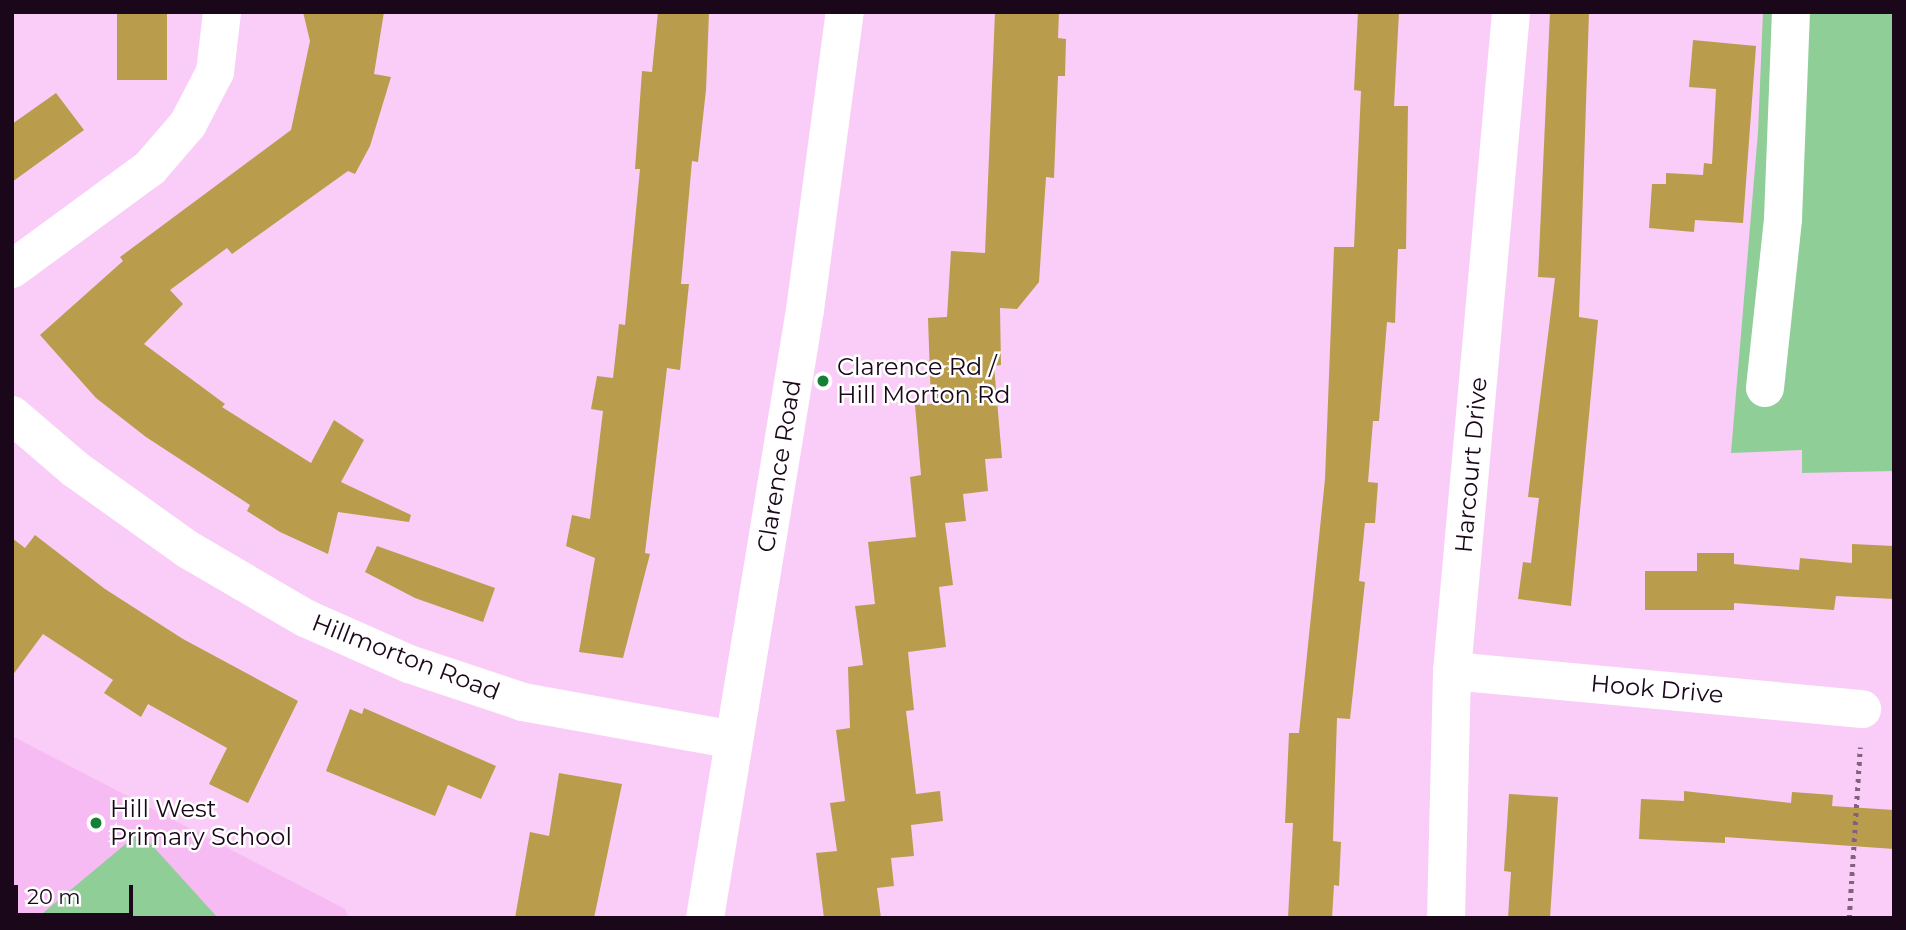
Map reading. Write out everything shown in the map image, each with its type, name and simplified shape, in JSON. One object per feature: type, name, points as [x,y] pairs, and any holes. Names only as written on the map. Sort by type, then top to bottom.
[{"type":"street","points":[[12,269],[150,168],[188,124],[215,72],[222,12]]},
{"type":"street","name":"Clarence Road","points":[[705,918],[805,310],[845,12]]},
{"type":"street","name":"Harcourt Drive","points":[[1446,918],[1451,671],[1511,12]]},
{"type":"street","points":[[1765,388],[1783,219],[1791,12]]},
{"type":"street","name":"Hillmorton Road","points":[[12,415],[75,469],[187,549],[305,618],[410,664],[523,702],[734,740]]},
{"type":"street","name":"Hook Drive","points":[[1451,671],[1862,709]]},
{"type":"path","points":[[1849,918],[1862,709]]},
{"type":"shaded area","name":"Hill West Primary School","points":[[12,736],[345,909],[349,918],[12,918]]},
{"type":"green space","points":[[1763,12],[1894,12],[1894,471],[1802,473],[1802,450],[1731,453],[1758,132]]},
{"type":"green space","points":[[140,832],[218,918],[37,918]]},
{"type":"building","points":[[117,12],[167,12],[167,80],[117,80]]},
{"type":"building","points":[[303,12],[384,12],[374,74],[391,77],[370,146],[355,174],[348,171],[232,254],[227,248],[170,290],[183,304],[144,344],[225,404],[222,407],[311,463],[334,420],[364,440],[341,482],[411,515],[409,522],[338,512],[328,554],[280,532],[247,511],[250,505],[146,437],[96,398],[40,335],[123,261],[120,257],[291,130],[310,41]]},
{"type":"building","points":[[658,12],[709,12],[706,90],[698,162],[692,161],[681,284],[689,284],[680,370],[667,368],[645,553],[650,554],[623,658],[579,652],[595,558],[566,546],[572,515],[590,519],[603,411],[591,409],[597,376],[613,378],[619,324],[625,325],[640,169],[635,169],[642,71],[652,72]]},
{"type":"building","points":[[995,12],[1059,12],[1058,38],[1066,39],[1065,76],[1058,76],[1054,178],[1046,177],[1039,282],[1017,309],[1000,308],[1001,365],[994,366],[1002,458],[985,459],[988,491],[963,494],[966,521],[945,523],[953,585],[939,587],[946,647],[908,652],[914,710],[906,711],[916,794],[940,791],[943,821],[911,825],[914,856],[891,858],[894,886],[877,888],[881,918],[824,918],[816,853],[837,851],[830,803],[845,801],[836,730],[850,728],[848,667],[863,665],[855,606],[875,604],[868,542],[916,537],[910,477],[921,475],[915,405],[931,404],[928,318],[947,317],[951,251],[985,253]]},
{"type":"building","points":[[1358,12],[1399,12],[1394,106],[1408,106],[1406,249],[1398,249],[1395,323],[1387,322],[1379,421],[1373,421],[1368,482],[1378,483],[1375,523],[1365,523],[1359,581],[1365,582],[1350,719],[1337,718],[1333,841],[1341,842],[1339,886],[1334,885],[1332,918],[1288,918],[1293,823],[1285,823],[1289,733],[1299,733],[1325,479],[1334,247],[1354,247],[1361,91],[1354,90]]},
{"type":"building","points":[[1550,12],[1589,12],[1579,317],[1598,320],[1571,606],[1518,599],[1523,562],[1531,563],[1539,498],[1528,497],[1555,278],[1538,277]]},
{"type":"building","points":[[1693,40],[1756,46],[1743,223],[1695,220],[1694,232],[1649,228],[1652,184],[1666,184],[1666,173],[1703,175],[1704,163],[1712,164],[1716,89],[1689,87]]},
{"type":"building","points":[[56,93],[84,130],[12,182],[12,124]]},
{"type":"building","points":[[35,535],[105,589],[183,639],[298,701],[248,803],[209,784],[227,748],[148,704],[141,717],[104,693],[113,680],[43,634],[12,676],[12,538],[25,548]]},
{"type":"building","points":[[1852,544],[1894,546],[1894,599],[1836,596],[1834,610],[1734,603],[1734,610],[1645,610],[1645,571],[1697,571],[1697,553],[1734,553],[1734,564],[1799,570],[1800,558],[1852,563]]},
{"type":"building","points":[[377,546],[495,588],[483,622],[415,598],[365,572]]},
{"type":"building","points":[[364,708],[496,766],[481,799],[448,785],[435,816],[326,771],[350,709],[362,714]]},
{"type":"building","points":[[559,773],[622,784],[594,918],[515,918],[530,832],[549,836]]},
{"type":"building","points":[[1684,791],[1791,803],[1792,792],[1833,795],[1832,806],[1894,810],[1894,849],[1725,837],[1725,843],[1639,839],[1641,799],[1684,801]]},
{"type":"building","points":[[1509,794],[1558,797],[1550,918],[1508,918],[1511,872],[1504,871]]},
{"type":"place","name":"Clarence Rd / Hill Morton Rd","points":[[823,381]]},
{"type":"place","name":"Hill West Primary School","points":[[96,823]]}]
